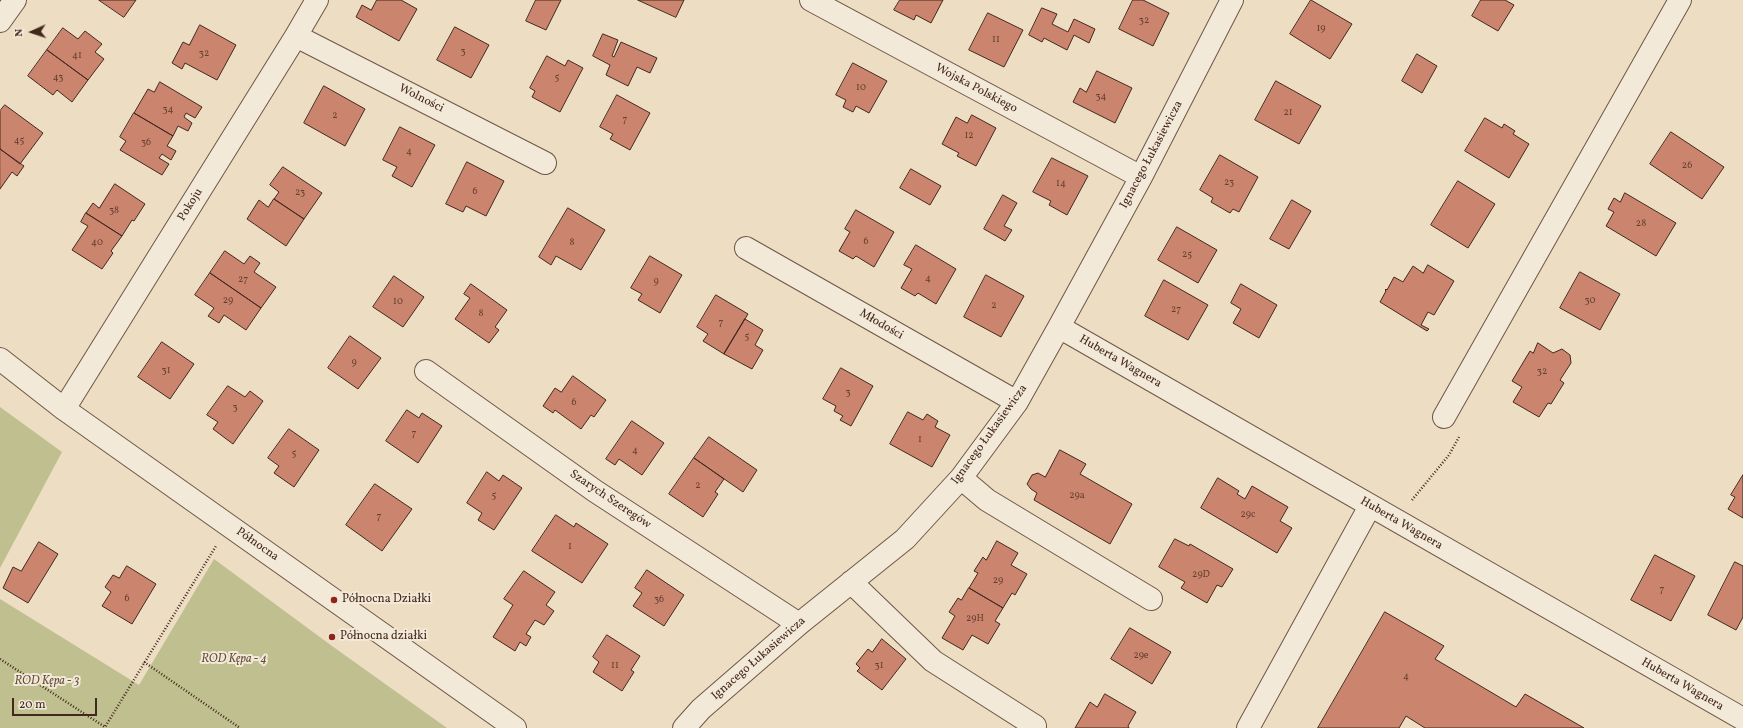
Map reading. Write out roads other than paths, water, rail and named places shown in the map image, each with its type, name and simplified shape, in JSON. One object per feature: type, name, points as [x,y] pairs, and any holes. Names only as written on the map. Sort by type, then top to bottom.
[{"type":"street","points":[[0,21],[15,0]]},
{"type":"street","name":"Pokoju","points":[[64,409],[317,0]]},
{"type":"street","name":"Wojska Polskiego","points":[[811,0],[1141,177]]},
{"type":"street","name":"Ignacego Łukasiewicza","points":[[684,728],[701,709],[799,624],[905,539],[961,478],[1016,402],[1060,327],[1141,177],[1232,0]]},
{"type":"street","points":[[1444,417],[1680,0]]},
{"type":"street","name":"Wolności","points":[[296,36],[545,163]]},
{"type":"street","name":"Młodości","points":[[746,248],[1016,402]]},
{"type":"street","name":"Huberta Wagnera","points":[[1060,327],[1370,506],[1741,714]]},
{"type":"street","name":"Północna","points":[[0,359],[64,409],[516,728]]},
{"type":"street","name":"Szarych Szeregów","points":[[426,371],[595,491],[799,624]]},
{"type":"street","points":[[961,478],[987,500],[1151,599]]},
{"type":"street","points":[[1248,728],[1370,506]]},
{"type":"street","points":[[851,582],[933,661],[1035,726]]},
{"type":"place","name":"Północna Działki","points":[[334,600]]},
{"type":"place","name":"Północna działki","points":[[332,637]]},
{"type":"park label","name":"ROD Kępa - 4","points":[[234,660]]},
{"type":"park label","name":"ROD Kępa - 3","points":[[47,682]]}]
